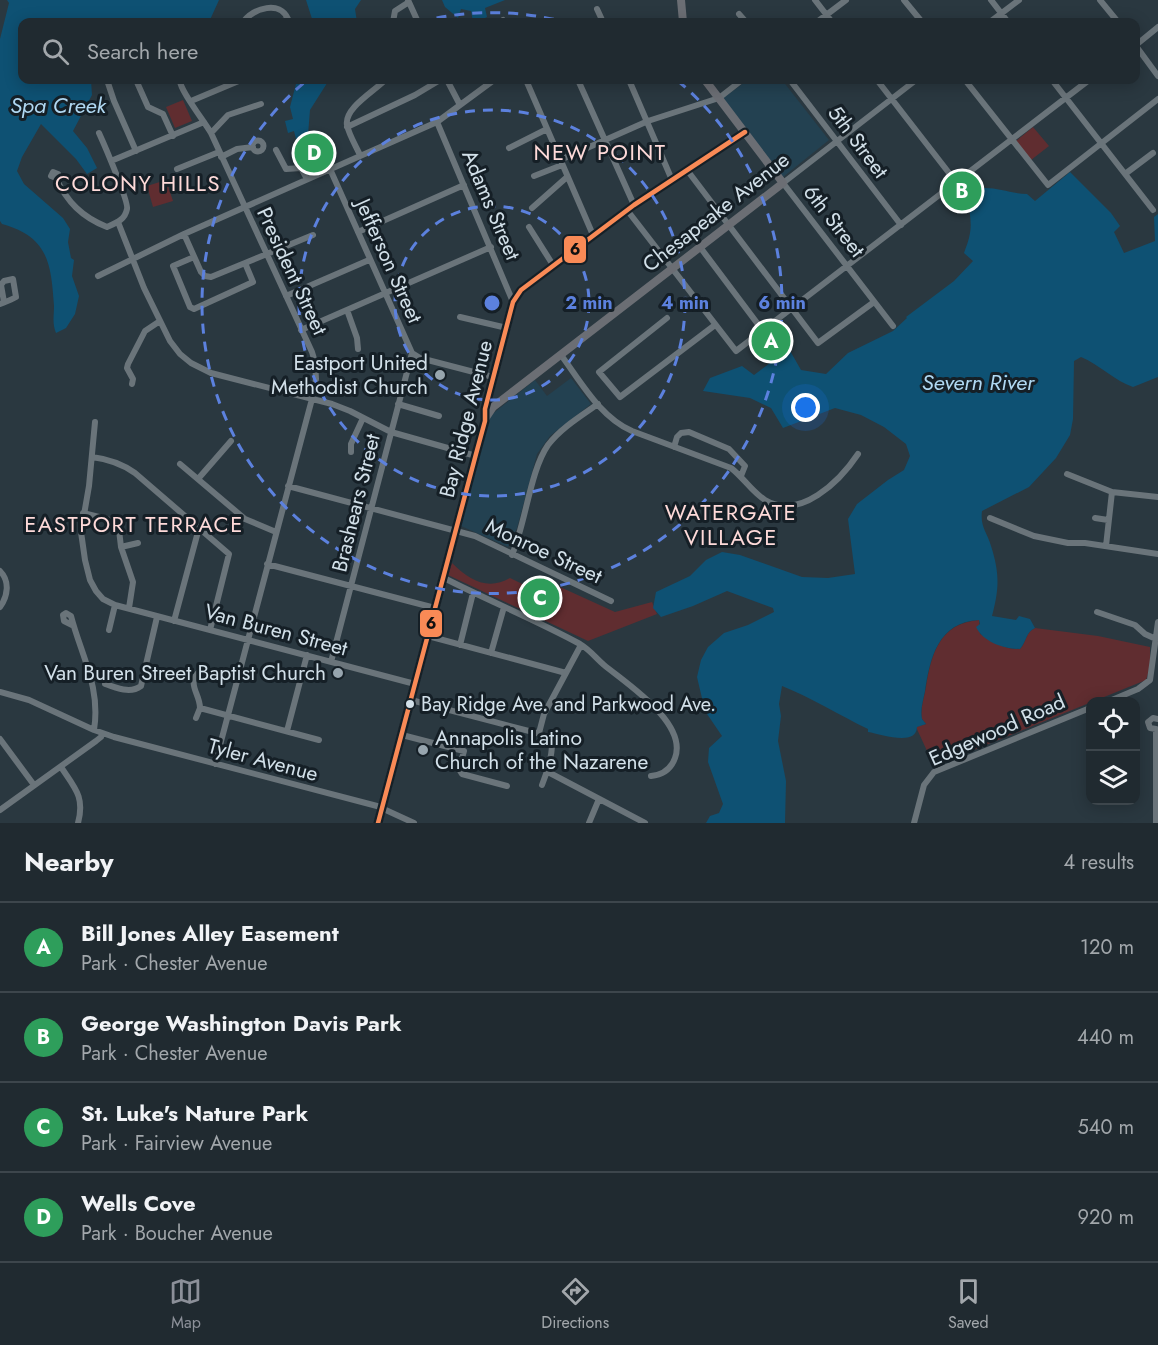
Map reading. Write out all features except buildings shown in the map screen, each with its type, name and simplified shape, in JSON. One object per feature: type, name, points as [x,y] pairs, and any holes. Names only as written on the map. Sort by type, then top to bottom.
[{"type":"main road","points":[[681,0],[683,18]]},
{"type":"main road","name":"6th Street","points":[[708,84],[783,183]]},
{"type":"main road","name":"Bay Ridge Avenue","points":[[378,823],[476,456],[485,421],[484,410],[513,302],[519,293],[593,235],[744,132]]},
{"type":"main road","name":"Chesapeake Avenue","points":[[485,421],[493,407],[783,183]]},
{"type":"main road","points":[[490,388],[490,401],[493,407]]},
{"type":"street","points":[[815,0],[829,18]]},
{"type":"street","points":[[822,18],[846,0]]},
{"type":"street","points":[[904,0],[919,18]]},
{"type":"street","points":[[991,0],[1005,18]]},
{"type":"street","points":[[996,18],[1019,0]]},
{"type":"street","points":[[1100,0],[1115,18]]},
{"type":"street","points":[[394,18],[395,11],[409,1],[416,18]]},
{"type":"street","points":[[247,18],[258,7],[266,4],[280,8],[288,18]]},
{"type":"street","points":[[597,9],[601,18]]},
{"type":"street","points":[[740,14],[743,18]]},
{"type":"street","points":[[1140,42],[1158,27]]},
{"type":"street","points":[[1140,50],[1158,75]]},
{"type":"street","points":[[108,84],[136,151]]},
{"type":"street","points":[[138,84],[148,107],[163,114],[173,136]]},
{"type":"street","name":"President Street","points":[[180,84],[211,133],[315,362],[316,379],[215,764]]},
{"type":"street","points":[[191,101],[231,84]]},
{"type":"street","points":[[360,155],[347,127],[347,120],[351,110],[380,84]]},
{"type":"street","points":[[347,127],[433,84]]},
{"type":"street","points":[[449,84],[460,105]]},
{"type":"street","points":[[98,276],[184,234],[437,122],[489,84]]},
{"type":"street","points":[[528,84],[593,235]]},
{"type":"street","points":[[580,84],[630,208],[672,269],[736,351],[1084,84]]},
{"type":"street","points":[[631,84],[672,180]]},
{"type":"street","points":[[534,176],[648,121],[719,98],[737,84]]},
{"type":"street","name":"5th Street","points":[[793,84],[900,225]]},
{"type":"street","points":[[880,84],[956,182]]},
{"type":"street","name":"Chesapeake Avenue","points":[[783,183],[911,84]]},
{"type":"street","points":[[968,84],[1047,185],[1158,99]]},
{"type":"street","points":[[1055,84],[1153,210]]},
{"type":"street","points":[[211,133],[228,115],[261,104]]},
{"type":"street","points":[[111,161],[204,122]]},
{"type":"street","name":"Adams Street","points":[[437,122],[513,302]]},
{"type":"street","points":[[509,148],[546,129]]},
{"type":"street","points":[[56,178],[63,194],[72,206],[90,218],[107,227],[124,218],[128,208],[127,200],[99,133]]},
{"type":"street","points":[[177,169],[237,149],[253,147]]},
{"type":"street","points":[[276,150],[286,169],[301,168],[308,179]]},
{"type":"street","points":[[1125,174],[1153,153]]},
{"type":"street","name":"Jefferson Street","points":[[330,169],[412,353],[420,358],[493,377]]},
{"type":"street","points":[[687,170],[818,343],[874,302]]},
{"type":"street","points":[[532,208],[567,177]]},
{"type":"street","name":"6th Street","points":[[783,183],[893,326]]},
{"type":"street","points":[[358,232],[464,185]]},
{"type":"street","points":[[118,222],[160,321],[174,347],[200,369],[341,407],[391,432],[476,456]]},
{"type":"street","points":[[529,227],[553,265]]},
{"type":"street","points":[[184,234],[201,272],[208,277],[313,235]]},
{"type":"street","points":[[301,330],[491,247]]},
{"type":"street","points":[[700,247],[763,331]]},
{"type":"street","points":[[194,257],[173,267],[190,307],[194,309],[253,282],[245,263]]},
{"type":"street","points":[[286,296],[369,260]]},
{"type":"street","points":[[508,288],[514,294],[519,293]]},
{"type":"street","points":[[346,310],[357,338],[358,349]]},
{"type":"street","points":[[460,316],[507,328]]},
{"type":"street","points":[[666,318],[599,372],[620,397],[715,325]]},
{"type":"street","points":[[132,384],[134,379],[127,368],[128,364],[145,331],[160,321]]},
{"type":"street","name":"Brashears Street","points":[[331,662],[412,353]]},
{"type":"street","points":[[561,355],[598,404],[623,428],[731,468],[758,495],[770,503],[783,506],[799,505],[819,494],[848,468],[858,454]]},
{"type":"street","points":[[398,404],[439,416]]},
{"type":"street","points":[[513,555],[537,467],[544,451],[559,434],[598,404]]},
{"type":"street","points":[[351,452],[351,444],[363,418]]},
{"type":"street","points":[[95,422],[81,532],[90,580],[103,599],[115,605],[109,630]]},
{"type":"street","points":[[674,447],[677,437],[681,433],[688,432],[729,449],[745,466],[741,476]]},
{"type":"street","points":[[198,479],[231,441]]},
{"type":"street","points":[[92,457],[108,459],[124,465],[229,554],[210,630]]},
{"type":"street","points":[[180,464],[245,519],[276,532]]},
{"type":"street","points":[[1066,474],[1112,492],[1158,497]]},
{"type":"street","name":"Monroe Street","points":[[288,486],[475,536],[611,601]]},
{"type":"street","points":[[1106,546],[1112,492]]},
{"type":"street","points":[[83,513],[107,519],[115,523],[119,530],[121,547],[133,582],[129,608]]},
{"type":"street","points":[[990,518],[1029,535],[1068,543],[1085,543],[1158,554]]},
{"type":"street","points":[[1095,518],[1108,520]]},
{"type":"street","points":[[174,621],[200,528]]},
{"type":"street","points":[[121,547],[138,543]]},
{"type":"street","points":[[267,564],[435,608]]},
{"type":"street","points":[[0,571],[7,581],[7,590],[0,607]]},
{"type":"street","points":[[444,578],[581,645],[607,668],[634,687],[670,727],[676,740],[676,755],[670,768],[659,776],[651,776]]},
{"type":"street","points":[[460,645],[473,593]]},
{"type":"street","name":"Van Buren Street","points":[[115,605],[415,684]]},
{"type":"street","points":[[491,653],[504,607]]},
{"type":"street","points":[[1097,612],[1135,625],[1145,634],[1156,639]]},
{"type":"street","points":[[105,684],[128,690],[135,690],[141,686],[157,617]]},
{"type":"street","points":[[1118,697],[1148,683],[1152,675],[1158,622]]},
{"type":"street","points":[[72,625],[91,674],[96,712],[94,730]]},
{"type":"street","points":[[428,636],[566,673]]},
{"type":"street","points":[[539,733],[544,714],[581,645]]},
{"type":"street","points":[[286,731],[307,655]]},
{"type":"street","points":[[196,718],[200,703],[193,689],[196,674],[201,670],[238,678]]},
{"type":"street","name":"Tyler Avenue","points":[[0,692],[29,700],[102,733],[383,808],[414,823]]},
{"type":"street","points":[[411,700],[539,733],[552,739],[548,772],[542,784]]},
{"type":"street","points":[[200,708],[320,740]]},
{"type":"street","name":"Edgewood Road","points":[[914,823],[924,785],[934,772],[1086,710]]},
{"type":"street","points":[[1157,820],[1157,729],[1150,728],[1148,722],[1153,717],[1158,719]]},
{"type":"street","points":[[0,810],[97,741],[102,733]]},
{"type":"street","points":[[402,735],[464,751],[459,769],[462,774],[507,786]]},
{"type":"street","points":[[0,739],[34,785]]},
{"type":"street","points":[[61,767],[80,798],[81,811],[78,823]]},
{"type":"street","points":[[548,772],[645,823]]},
{"type":"street","points":[[589,823],[599,799]]},
{"type":"shaded area","points":[[742,84],[785,84],[829,140],[783,177],[723,98]]},
{"type":"shaded area","points":[[183,100],[192,121],[175,128],[166,107]]},
{"type":"shaded area","points":[[1033,127],[1049,146],[1031,160],[1016,141]]},
{"type":"shaded area","points":[[166,180],[173,201],[153,207],[147,186]]},
{"type":"shaded area","points":[[571,378],[591,404],[550,436],[537,454],[517,528],[508,547],[461,526],[490,416],[535,380],[547,396]]},
{"type":"shaded area","points":[[452,563],[479,582],[494,584],[510,578],[541,593],[547,581],[615,612],[652,602],[657,614],[588,641],[448,575]]},
{"type":"shaded area","points":[[979,620],[980,634],[1013,649],[1020,649],[1029,632],[1035,628],[1098,636],[1150,647],[1150,667],[1146,680],[1104,697],[1086,697],[1086,704],[934,766],[916,727],[926,724],[922,719],[922,703],[935,652],[946,634],[966,622]]},
{"type":"water","name":"Spa Creek","points":[[7,0],[219,0],[211,18],[18,18],[18,84],[91,84],[92,95],[73,131],[87,148],[97,168],[87,174],[76,159],[41,124],[22,157],[17,171],[24,184],[63,218],[70,229],[68,242],[71,258],[74,260],[72,276],[79,296],[75,314],[66,328],[56,333],[51,276],[44,253],[29,236],[0,221],[0,39],[9,3]]},
{"type":"water","points":[[306,0],[361,0],[355,9],[356,18],[312,18]]},
{"type":"water","points":[[442,0],[505,0],[485,8],[487,17],[485,18],[472,18],[471,11],[461,9],[458,18],[445,7]]},
{"type":"water","points":[[296,84],[326,84],[310,110],[308,135],[296,139],[294,131],[288,133],[285,121],[293,119],[290,107]]},
{"type":"water","name":"Severn River","points":[[1070,172],[1111,213],[1120,226],[1114,232],[1124,253],[1155,241],[1154,217],[1158,214],[1158,377],[1133,387],[1081,357],[1074,361],[1073,419],[1070,435],[1056,458],[1029,487],[982,511],[983,525],[997,573],[996,598],[992,616],[1016,620],[1019,616],[1030,619],[1035,628],[1029,632],[1020,649],[1007,648],[989,641],[976,627],[980,624],[979,620],[965,622],[954,627],[938,644],[933,655],[921,712],[926,724],[917,727],[915,733],[904,738],[868,732],[868,729],[782,686],[778,741],[786,781],[785,823],[706,823],[710,816],[719,813],[723,804],[708,762],[709,748],[722,736],[705,711],[697,677],[701,660],[708,647],[724,633],[748,625],[774,612],[773,608],[727,591],[661,617],[653,608],[656,592],[690,576],[706,560],[722,552],[740,555],[802,577],[828,578],[855,574],[848,519],[857,504],[904,470],[910,456],[906,444],[884,427],[861,415],[835,408],[783,428],[771,408],[750,398],[703,391],[710,378],[742,366],[754,375],[789,349],[801,370],[826,374],[848,353],[893,331],[906,317],[954,281],[973,261],[964,253],[970,233],[969,206],[973,190],[986,188],[1027,194],[1035,201]]},
{"type":"transit line","name":"6","points":[[378,823],[485,421],[485,409],[513,302],[521,290],[634,205],[745,132]]},
{"type":"place","name":"Wells Cove","points":[[314,153]]},
{"type":"place","name":"George Washington Davis Park","points":[[962,191]]},
{"type":"place","name":"Bill Jones Alley Easement","points":[[771,341]]},
{"type":"place","name":"Eastport United Methodist Church","points":[[440,375]]},
{"type":"place","name":"St. Luke's Nature Park","points":[[540,598]]},
{"type":"place","name":"Van Buren Street Baptist Church","points":[[338,673]]},
{"type":"place","name":"Bay Ridge Ave. and Parkwood Ave.","points":[[410,704]]},
{"type":"place","name":"Annapolis Latino Church of the Nazarene","points":[[423,750]]},
{"type":"district","name":"NEW POINT","points":[[600,152]]},
{"type":"district","name":"COLONY HILLS","points":[[138,183]]},
{"type":"district","name":"EASTPORT TERRACE","points":[[134,524]]},
{"type":"district","name":"WATERGATE VILLAGE","points":[[731,524]]}]
